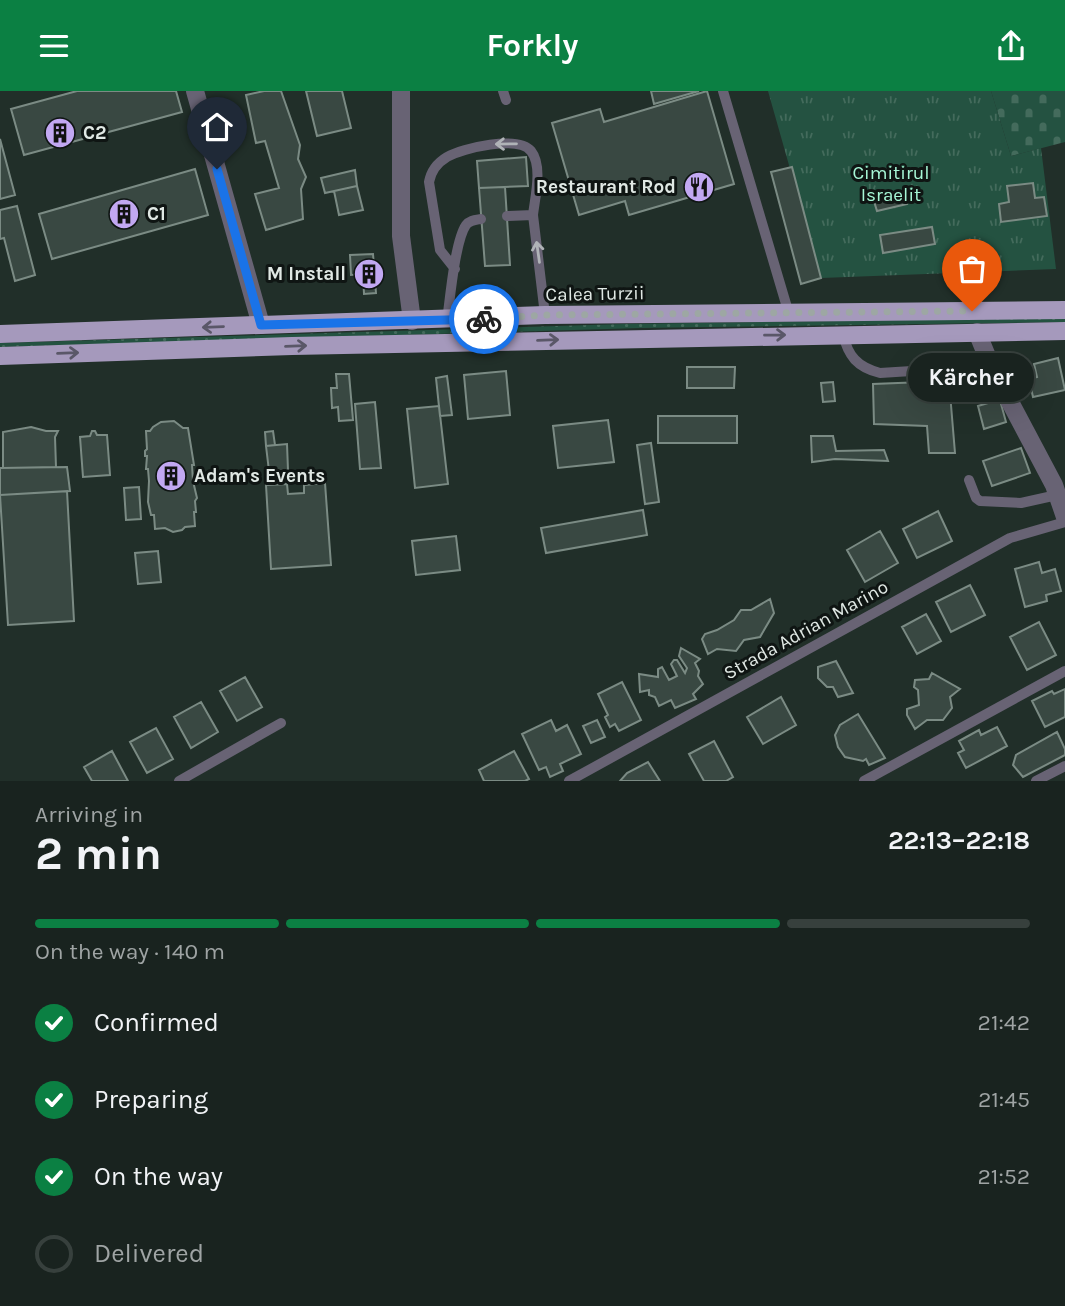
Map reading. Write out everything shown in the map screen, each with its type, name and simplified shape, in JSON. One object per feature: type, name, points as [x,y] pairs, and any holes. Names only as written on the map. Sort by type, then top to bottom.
[{"type":"main road","name":"Calea Turzii","points":[[0,334],[447,321],[545,315],[1065,310]]},
{"type":"main road","points":[[0,356],[318,345],[1065,331]]},
{"type":"street","points":[[195,91],[261,325]]},
{"type":"street","points":[[401,91],[401,236],[411,321]]},
{"type":"street","points":[[977,332],[991,366],[1058,495],[1065,517]]},
{"type":"lane","points":[[723,91],[789,314]]},
{"type":"lane","points":[[455,269],[440,250],[429,182],[431,172],[447,157],[492,145],[524,145],[536,161],[537,182],[533,215],[545,315]]},
{"type":"lane","points":[[507,216],[533,215]]},
{"type":"lane","points":[[447,321],[465,226],[472,220],[481,219]]},
{"type":"lane","points":[[843,334],[847,350],[853,359],[880,373],[991,366]]},
{"type":"lane","points":[[969,479],[976,498],[981,501],[1021,503],[1058,495]]},
{"type":"lane","name":"Strada Adrian Marino","points":[[569,781],[1010,538],[1065,522]]},
{"type":"lane","points":[[863,781],[1065,671]]},
{"type":"lane","points":[[179,781],[281,723]]},
{"type":"lane","points":[[1036,781],[1065,766]]},
{"type":"green space","name":"Cimitirul Israelit","points":[[768,91],[991,91],[1011,156],[1041,148],[1056,269],[821,278]]},
{"type":"green space","points":[[991,91],[1065,91],[1065,142],[1011,156]]},
{"type":"green space","points":[[1065,318],[1065,322],[640,328],[0,347],[0,343],[623,324]]},
{"type":"building","name":"C2","points":[[77,91],[176,91],[182,112],[24,155],[11,109]]},
{"type":"building","points":[[281,91],[300,145],[298,159],[306,177],[301,189],[303,219],[266,230],[255,194],[279,188],[265,141],[256,143],[246,95]]},
{"type":"building","points":[[306,91],[342,91],[351,128],[317,136]]},
{"type":"building","points":[[651,91],[699,91],[654,104]]},
{"type":"building","points":[[707,91],[734,184],[629,215],[625,201],[579,215],[552,123],[600,109],[604,122]]},
{"type":"building","points":[[0,139],[15,195],[0,199]]},
{"type":"building","points":[[526,157],[528,186],[479,188],[477,161]]},
{"type":"building","points":[[792,167],[821,278],[801,284],[771,172]]},
{"type":"building","name":"C1","points":[[195,169],[208,215],[52,259],[39,214]]},
{"type":"building","points":[[355,170],[357,186],[325,193],[321,178]]},
{"type":"building","points":[[1033,183],[1035,198],[1044,197],[1047,216],[1001,222],[999,204],[1009,202],[1007,186]]},
{"type":"building","points":[[357,186],[363,210],[339,215],[334,191]]},
{"type":"building","points":[[505,187],[510,265],[485,266],[479,188]]},
{"type":"building","points":[[903,191],[907,204],[877,211],[873,198]]},
{"type":"building","points":[[17,206],[35,275],[15,281],[4,238],[0,239],[0,210]]},
{"type":"building","points":[[932,227],[935,244],[883,253],[880,235]]},
{"type":"building","name":"M Install","points":[[373,254],[376,293],[364,294],[363,274],[351,275],[350,255]]},
{"type":"building","points":[[1058,358],[1065,390],[1033,397],[1029,379],[1037,377],[1034,364]]},
{"type":"building","points":[[687,367],[735,367],[734,388],[687,388]]},
{"type":"building","points":[[506,371],[510,415],[468,419],[464,375]]},
{"type":"building","points":[[336,374],[349,374],[353,420],[339,421],[338,407],[332,408],[331,388],[337,388]]},
{"type":"building","points":[[447,376],[452,415],[440,416],[436,378]]},
{"type":"building","points":[[949,381],[955,453],[929,453],[927,426],[874,424],[873,384]]},
{"type":"building","points":[[833,382],[835,401],[823,402],[821,383]]},
{"type":"building","points":[[995,382],[1006,422],[984,429],[978,406],[988,403],[983,385]]},
{"type":"building","points":[[375,402],[381,468],[360,469],[355,404]]},
{"type":"building","points":[[439,406],[448,484],[415,488],[407,409]]},
{"type":"building","points":[[658,416],[737,416],[737,443],[658,443]]},
{"type":"building","points":[[608,420],[614,462],[558,468],[553,426]]},
{"type":"building","name":"Adam's Events","points":[[174,421],[183,428],[188,428],[197,498],[195,526],[173,532],[165,528],[155,529],[154,515],[151,515],[148,502],[149,481],[145,451],[146,431],[161,422]]},
{"type":"building","points":[[31,427],[58,431],[55,437],[56,467],[3,468],[3,432]]},
{"type":"building","points":[[92,431],[97,435],[107,435],[110,475],[83,477],[80,437],[90,436]]},
{"type":"building","points":[[273,431],[275,445],[266,446],[265,432]]},
{"type":"building","points":[[811,436],[833,436],[836,451],[884,450],[888,461],[835,459],[812,462]]},
{"type":"building","points":[[651,443],[659,502],[645,504],[637,445]]},
{"type":"building","points":[[287,444],[288,470],[269,471],[266,446]]},
{"type":"building","points":[[1021,448],[1030,473],[992,486],[983,461]]},
{"type":"building","points":[[67,467],[70,491],[0,495],[0,468]]},
{"type":"building","points":[[325,483],[331,565],[271,569],[266,485],[287,484],[288,494],[304,493],[304,485]]},
{"type":"building","points":[[139,487],[141,519],[126,520],[124,488]]},
{"type":"building","points":[[67,491],[74,621],[8,625],[0,495]]},
{"type":"building","points":[[643,510],[647,535],[546,553],[541,528]]},
{"type":"building","points":[[938,511],[952,541],[917,558],[903,529]]},
{"type":"building","points":[[880,531],[898,563],[865,582],[847,550]]},
{"type":"building","points":[[456,536],[460,570],[416,575],[412,541]]},
{"type":"building","points":[[158,551],[161,582],[138,584],[135,553]]},
{"type":"building","points":[[1039,562],[1042,573],[1055,569],[1061,591],[1046,595],[1047,601],[1025,607],[1015,569]]},
{"type":"building","points":[[970,585],[985,615],[951,632],[936,602]]},
{"type":"building","points":[[770,599],[774,613],[760,637],[744,640],[736,651],[717,649],[708,654],[702,639],[705,634],[734,620],[741,610],[751,610]]},
{"type":"building","points":[[926,614],[941,641],[917,654],[902,627]]},
{"type":"building","points":[[1039,622],[1056,655],[1027,670],[1010,637]]},
{"type":"building","points":[[681,648],[700,659],[695,663],[703,684],[693,694],[696,699],[675,708],[671,700],[659,706],[655,697],[649,695],[649,690],[640,692],[639,674],[658,677],[658,669],[662,667],[669,680],[677,676],[671,664],[674,660],[677,660],[685,673],[687,668],[679,656]]},
{"type":"building","points":[[836,661],[853,693],[838,697],[833,687],[827,687],[818,678],[818,667]]},
{"type":"building","points":[[932,673],[960,689],[950,697],[952,708],[943,720],[927,720],[915,729],[907,715],[907,709],[919,705],[915,680],[929,679]]},
{"type":"building","points":[[245,677],[262,707],[237,721],[220,691]]},
{"type":"building","points":[[622,682],[641,720],[619,731],[615,724],[610,727],[605,717],[608,715],[598,694]]},
{"type":"building","points":[[1065,689],[1065,717],[1045,727],[1032,701],[1052,691],[1054,694]]},
{"type":"building","points":[[781,697],[796,725],[763,744],[747,717]]},
{"type":"building","points":[[201,702],[218,732],[191,748],[174,717]]},
{"type":"building","points":[[858,714],[885,758],[869,765],[866,759],[863,761],[845,757],[838,747],[835,735],[840,725]]},
{"type":"building","points":[[551,720],[556,731],[567,725],[581,754],[560,764],[563,771],[550,777],[546,767],[539,770],[522,734]]},
{"type":"building","points":[[597,720],[605,737],[591,743],[583,726]]},
{"type":"building","points":[[997,727],[1007,746],[966,768],[958,753],[964,750],[959,741],[979,730],[981,735]]},
{"type":"building","points":[[156,728],[173,759],[147,773],[130,742]]},
{"type":"building","points":[[1057,732],[1065,755],[1023,777],[1013,765],[1016,755]]},
{"type":"building","points":[[714,741],[733,777],[726,781],[704,781],[689,754]]},
{"type":"building","points":[[112,751],[128,781],[92,781],[84,767]]},
{"type":"building","points":[[514,751],[529,779],[484,781],[479,770]]},
{"type":"building","points":[[648,762],[660,781],[620,781],[627,773]]},
{"type":"way so far","points":[[484,319],[545,315],[972,311]]},
{"type":"place","name":"C2","points":[[60,133]]},
{"type":"place","name":"Restaurant Rod","points":[[699,187]]},
{"type":"place","name":"C1","points":[[124,214]]},
{"type":"place","name":"M Install","points":[[369,274]]},
{"type":"place","name":"Kärcher","points":[[972,311]]},
{"type":"place","name":"Adam's Events","points":[[171,476]]},
{"type":"route","points":[[217,169],[261,325],[484,319]]}]
